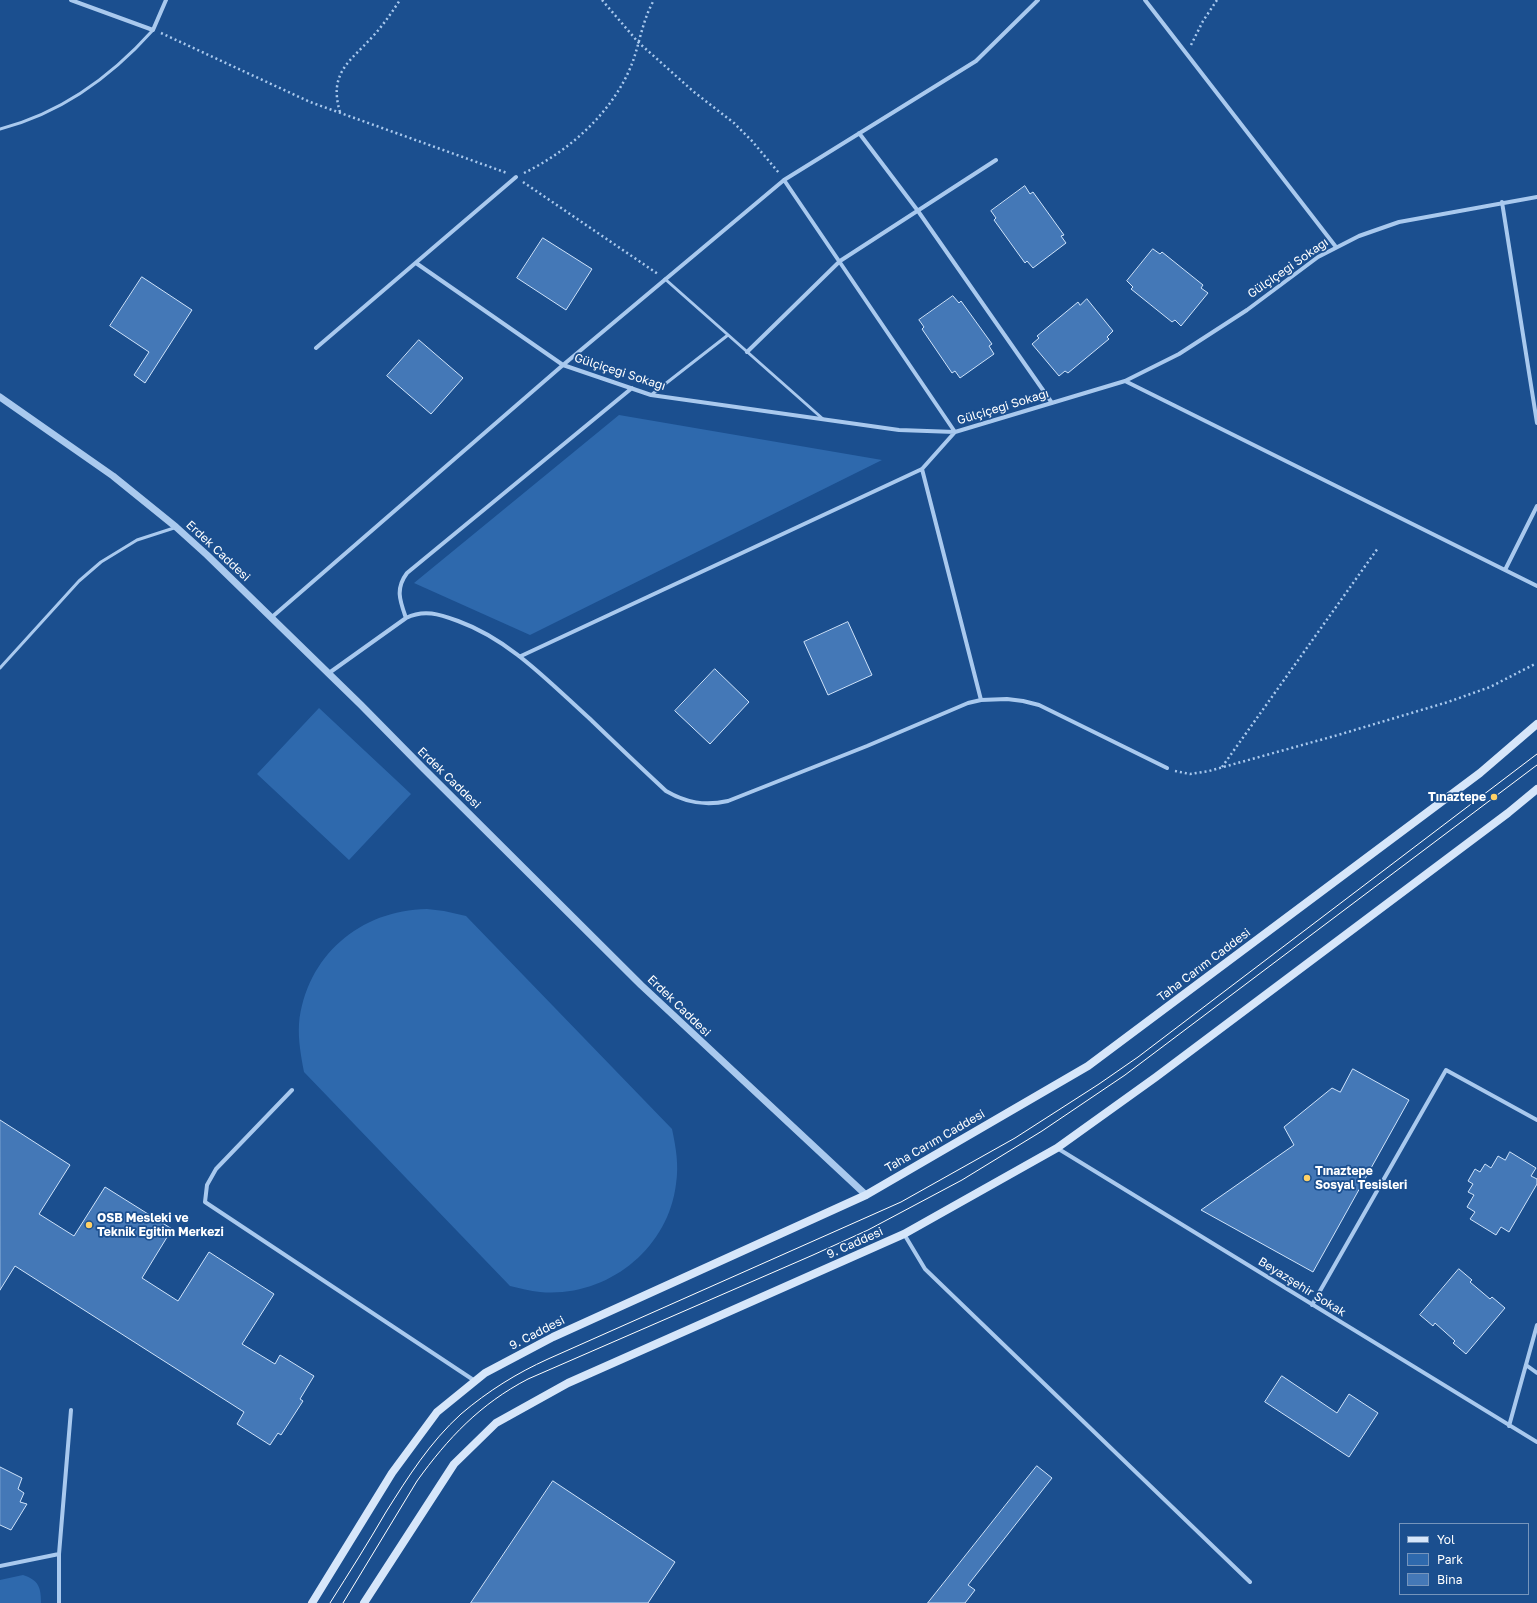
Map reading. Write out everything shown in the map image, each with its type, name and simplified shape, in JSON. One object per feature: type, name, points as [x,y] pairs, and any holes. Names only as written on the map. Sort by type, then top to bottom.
[{"type":"main road","name":"Taha Carım Caddesi","points":[[866,1195],[1088,1066],[1480,773],[1537,724]]},
{"type":"main road","points":[[904,1234],[1057,1148],[1156,1077],[1508,813],[1537,789]]},
{"type":"main road","name":"9. Caddesi","points":[[312,1603],[392,1473],[438,1412],[485,1373],[554,1336],[866,1195]]},
{"type":"main road","name":"9. Caddesi","points":[[364,1603],[454,1464],[496,1424],[568,1383],[904,1234]]},
{"type":"street","points":[[71,0],[153,30],[166,0]]},
{"type":"street","points":[[272,617],[563,365],[784,180],[976,61],[1038,0]]},
{"type":"street","points":[[1145,0],[1336,247]]},
{"type":"street","points":[[859,134],[918,211],[1052,403]]},
{"type":"street","points":[[747,352],[840,261],[996,160]]},
{"type":"street","points":[[316,348],[516,177]]},
{"type":"street","points":[[521,656],[922,469],[955,432],[784,180]]},
{"type":"street","name":"Gülçiçeği Sokağı","points":[[416,262],[563,365],[652,395],[899,430],[955,432],[1125,381],[1179,354],[1213,333],[1298,271],[1336,247],[1359,236],[1399,222],[1502,202],[1537,197]]},
{"type":"street","points":[[1502,202],[1537,423]]},
{"type":"street","points":[[1125,381],[1537,586]]},
{"type":"street","points":[[406,618],[399,597],[402,579],[632,388]]},
{"type":"street","name":"Erdek Caddesi","points":[[0,397],[113,476],[176,527],[329,673],[641,985],[866,1195]]},
{"type":"street","points":[[922,469],[981,700]]},
{"type":"street","points":[[1505,570],[1537,506]]},
{"type":"street","points":[[329,673],[406,618],[421,612],[444,615],[485,633],[521,656],[666,791],[686,801],[707,804],[728,801],[867,746],[968,703],[981,700],[1008,699],[1039,705],[1166,768]]},
{"type":"street","points":[[1312,1305],[1446,1070],[1537,1120]]},
{"type":"street","points":[[292,1090],[216,1169],[207,1185],[205,1202],[476,1381]]},
{"type":"street","name":"Beyazşehir Sokak","points":[[1057,1148],[1537,1442]]},
{"type":"street","points":[[904,1234],[925,1269],[1250,1582]]},
{"type":"street","points":[[1509,1426],[1537,1325]]},
{"type":"street","points":[[1526,1366],[1537,1373]]},
{"type":"street","points":[[59,1603],[59,1554],[71,1410]]},
{"type":"street","points":[[0,1566],[59,1554]]},
{"type":"lane","points":[[0,129],[14,126],[49,111],[89,89],[122,63],[153,30]]},
{"type":"lane","points":[[665,279],[824,420]]},
{"type":"lane","points":[[652,395],[728,335]]},
{"type":"lane","points":[[0,668],[79,581],[101,562],[136,540],[156,532],[176,527]]},
{"type":"path","points":[[341,112],[337,93],[338,83],[345,65],[374,35],[400,0]]},
{"type":"path","points":[[602,0],[638,42],[694,92],[734,123],[769,160],[784,180]]},
{"type":"path","points":[[516,177],[539,165],[570,144],[602,113],[619,90],[626,77],[633,60],[644,23],[654,0]]},
{"type":"path","points":[[1187,55],[1203,21],[1217,0]]},
{"type":"path","points":[[153,30],[310,102],[341,112],[516,177],[665,279]]},
{"type":"path","points":[[1222,768],[1378,548]]},
{"type":"path","points":[[1166,768],[1190,774],[1222,768],[1455,700],[1490,687],[1535,664]]},
{"type":"green space","points":[[619,415],[882,460],[530,635],[414,583]]},
{"type":"green space","points":[[319,708],[411,794],[349,860],[257,774]]},
{"type":"green space","points":[[427,909],[466,916],[672,1129],[676,1150],[677,1170],[671,1208],[661,1230],[647,1249],[630,1265],[610,1278],[588,1287],[564,1292],[540,1292],[510,1286],[304,1072],[299,1042],[299,1024],[304,1000],[313,977],[325,958],[340,941],[359,928],[380,918],[403,911]]},
{"type":"green space","points":[[23,1575],[33,1579],[38,1585],[40,1589],[41,1603],[0,1603],[0,1580]]},
{"type":"building","points":[[1025,186],[1030,194],[1033,192],[1064,235],[1061,236],[1066,243],[1033,268],[1027,261],[1025,263],[994,220],[996,218],[991,211]]},
{"type":"building","points":[[543,238],[592,269],[566,310],[517,278]]},
{"type":"building","points":[[1153,249],[1160,254],[1162,252],[1203,285],[1201,288],[1208,293],[1181,326],[1175,320],[1172,322],[1131,289],[1133,287],[1127,281]]},
{"type":"building","points":[[142,277],[192,310],[145,383],[134,375],[149,352],[110,326]]},
{"type":"building","points":[[953,296],[959,303],[961,301],[992,344],[989,346],[994,354],[960,378],[955,371],[952,373],[922,329],[924,327],[919,320]]},
{"type":"building","points":[[1087,299],[1113,331],[1107,337],[1109,339],[1068,373],[1065,371],[1059,376],[1032,344],[1039,338],[1037,336],[1078,302],[1080,305]]},
{"type":"building","points":[[419,340],[463,378],[431,414],[387,376]]},
{"type":"building","points":[[848,622],[872,675],[828,695],[804,642]]},
{"type":"building","points":[[715,669],[749,702],[710,744],[675,711]]},
{"type":"building","name":"Tınaztepe Sosyal Tesisleri","points":[[1353,1069],[1409,1100],[1313,1272],[1201,1210],[1294,1145],[1284,1127],[1332,1088],[1340,1092]]},
{"type":"building","points":[[0,1120],[70,1165],[39,1214],[74,1236],[105,1187],[172,1229],[142,1278],[178,1301],[209,1252],[274,1294],[242,1344],[275,1364],[280,1355],[314,1376],[300,1399],[303,1401],[281,1435],[278,1433],[270,1445],[237,1424],[244,1412],[15,1266],[0,1290]]},
{"type":"building","points":[[1510,1152],[1536,1168],[1531,1176],[1537,1179],[1537,1184],[1509,1232],[1501,1227],[1496,1235],[1470,1219],[1475,1212],[1467,1207],[1474,1195],[1468,1192],[1473,1184],[1468,1181],[1475,1169],[1480,1172],[1485,1164],[1491,1168],[1498,1156],[1505,1160]]},
{"type":"building","points":[[1459,1269],[1472,1280],[1470,1282],[1490,1299],[1492,1297],[1505,1308],[1466,1354],[1453,1343],[1455,1341],[1435,1323],[1433,1326],[1420,1315]]},
{"type":"building","points":[[1282,1376],[1337,1413],[1349,1394],[1378,1413],[1349,1457],[1265,1402]]},
{"type":"building","points":[[1037,1466],[1052,1478],[968,1585],[975,1590],[965,1603],[928,1603]]},
{"type":"building","points":[[0,1467],[22,1478],[18,1489],[24,1493],[20,1502],[27,1504],[11,1530],[0,1525]]},
{"type":"building","points":[[553,1481],[675,1562],[648,1603],[471,1603]]},
{"type":"tram line","points":[[330,1603],[394,1499],[429,1448],[461,1414],[492,1390],[514,1376],[548,1359],[901,1202],[1015,1138],[1138,1057],[1537,754]]},
{"type":"tram line","points":[[343,1603],[417,1481],[453,1436],[495,1399],[528,1379],[868,1230],[962,1180],[1042,1131],[1125,1075],[1537,765]]},
{"type":"place","name":"Tınaztepe","points":[[1494,797]]},
{"type":"place","name":"Tınaztepe Sosyal Tesisleri","points":[[1307,1178]]},
{"type":"place","name":"OSB Mesleki ve Teknik Eğitim Merkezi","points":[[89,1225]]}]
